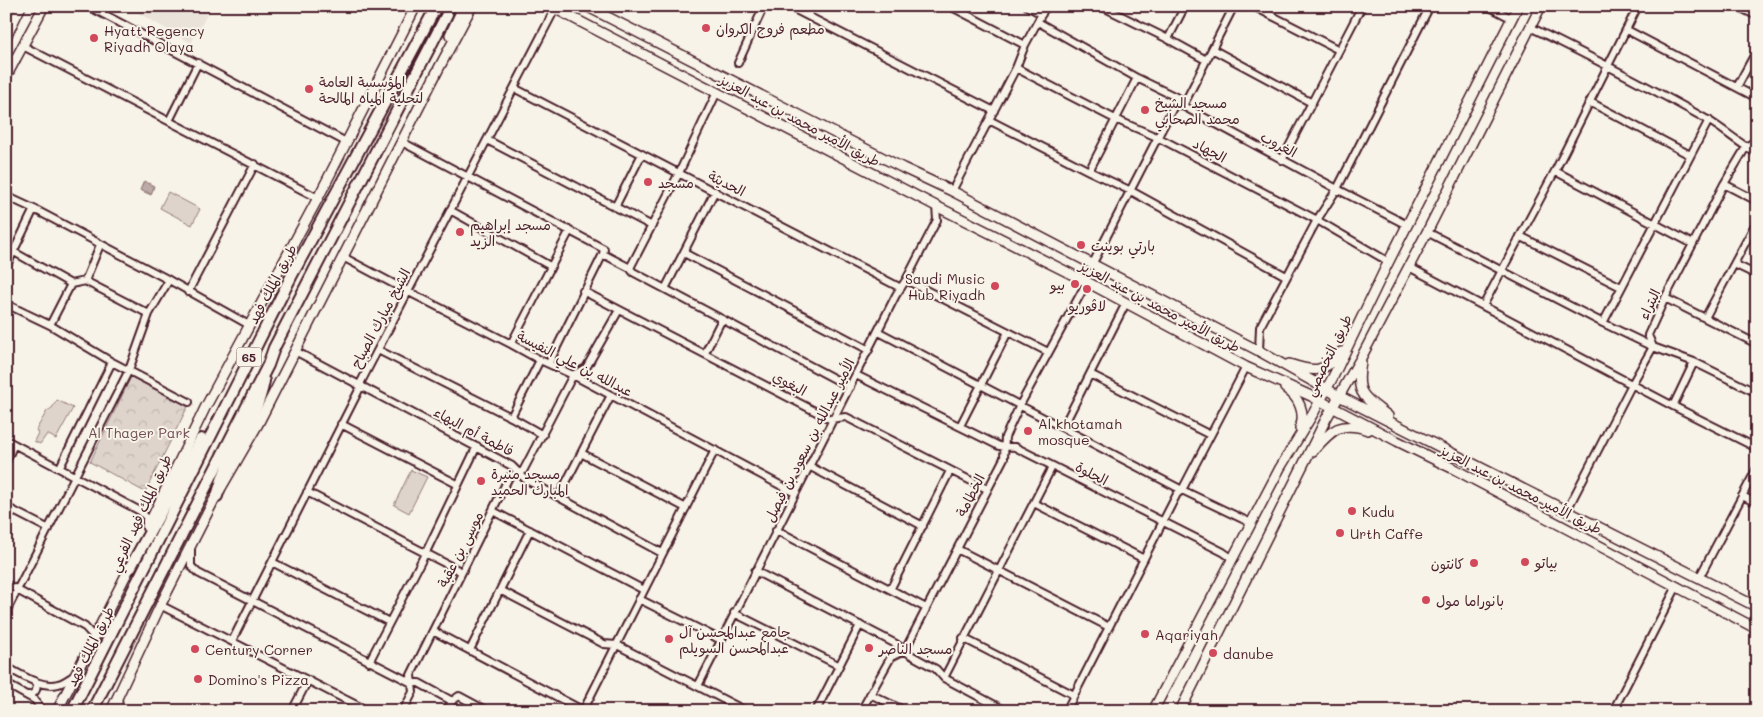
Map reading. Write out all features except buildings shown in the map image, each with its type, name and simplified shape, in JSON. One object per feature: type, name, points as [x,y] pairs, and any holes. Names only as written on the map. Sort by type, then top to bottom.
[{"type":"highway","name":"طريق الملك فهد","points":[[72,711],[120,619],[230,394],[290,277],[436,7]]},
{"type":"highway","name":"65","points":[[92,711],[268,365],[274,348],[448,14]]},
{"type":"highway","points":[[217,496],[224,472],[246,430],[261,395],[268,365]]},
{"type":"highway","points":[[130,568],[212,419],[230,394]]},
{"type":"main road","points":[[6,37],[20,6]]},
{"type":"main road","points":[[6,77],[44,6]]},
{"type":"main road","points":[[407,24],[408,6]]},
{"type":"main road","points":[[388,61],[416,6]]},
{"type":"main road","points":[[388,61],[401,46],[422,6]]},
{"type":"main road","points":[[439,68],[446,44],[460,14],[460,6]]},
{"type":"main road","points":[[439,68],[466,6]]},
{"type":"main road","points":[[111,711],[160,606],[217,496],[258,424],[472,6]]},
{"type":"main road","points":[[439,68],[478,6]]},
{"type":"main road","name":"طريق الأمير محمد بن عبد العزيز","points":[[586,6],[903,168],[952,191],[1259,350],[1339,396],[1757,608]]},
{"type":"main road","name":"طريق التخصصي","points":[[1153,711],[1290,449],[1320,402],[1518,6]]},
{"type":"main road","name":"طريق التخصصي","points":[[1180,711],[1319,432],[1409,267],[1541,6]]},
{"type":"main road","name":"طريق الأمير محمد بن عبد العزيز","points":[[553,8],[1087,282],[1246,367],[1333,407],[1397,442],[1452,468],[1757,629]]},
{"type":"main road","name":"طريق الملك فهد الفرعي","points":[[57,711],[130,568],[204,411],[318,198],[388,61]]},
{"type":"main road","points":[[1274,359],[1303,369],[1318,370],[1332,364],[1353,336]]},
{"type":"main road","points":[[1362,356],[1358,380],[1363,393],[1369,401],[1402,427]]},
{"type":"main road","points":[[1275,381],[1284,381],[1302,386],[1305,382],[1303,379],[1286,367]]},
{"type":"main road","points":[[1275,381],[1294,396],[1301,405],[1303,420],[1290,449]]},
{"type":"main road","points":[[1308,422],[1320,407],[1323,407],[1319,432]]},
{"type":"main road","points":[[1308,456],[1327,435],[1346,425],[1365,429],[1397,442]]},
{"type":"main road","points":[[1590,540],[1597,526]]},
{"type":"street","points":[[88,6],[346,142]]},
{"type":"street","points":[[738,63],[764,6]]},
{"type":"street","points":[[788,6],[994,111]]},
{"type":"street","points":[[808,15],[812,6]]},
{"type":"street","points":[[950,6],[1025,45]]},
{"type":"street","points":[[1027,6],[1042,14]]},
{"type":"street","points":[[952,191],[990,120],[1016,68],[1025,45],[1046,6]]},
{"type":"street","points":[[1101,6],[1206,60]]},
{"type":"street","points":[[1168,39],[1185,6]]},
{"type":"street","points":[[1183,106],[1234,6]]},
{"type":"street","points":[[1253,6],[1339,50]]},
{"type":"street","points":[[1282,160],[1362,6]]},
{"type":"street","points":[[1259,350],[1260,327],[1317,220],[1337,189],[1430,6]]},
{"type":"street","points":[[1488,6],[1511,18]]},
{"type":"street","points":[[1483,306],[1555,171],[1638,6]]},
{"type":"street","points":[[1737,6],[1757,16]]},
{"type":"street","name":"الشيخ مبارك الصباح","points":[[232,641],[362,386],[361,382],[488,140],[553,8]]},
{"type":"street","points":[[1038,22],[1137,78],[1178,98],[1092,265]]},
{"type":"street","points":[[1530,27],[1608,65],[1709,120],[1757,153]]},
{"type":"street","points":[[1627,30],[1757,98]]},
{"type":"street","points":[[23,46],[318,198]]},
{"type":"street","points":[[1212,49],[1312,103]]},
{"type":"street","points":[[1737,87],[1757,50]]},
{"type":"street","points":[[169,121],[198,64]]},
{"type":"street","name":"الجهاد","points":[[1016,68],[1116,119],[1159,138],[1317,220],[1389,262]]},
{"type":"street","points":[[1089,171],[1137,78]]},
{"type":"street","name":"الحديثة","points":[[514,88],[901,288]]},
{"type":"street","points":[[632,270],[717,92]]},
{"type":"street","name":"الغروب","points":[[1178,98],[1183,106],[1407,225]]},
{"type":"street","points":[[1590,102],[1690,155]]},
{"type":"street","points":[[990,120],[1089,171],[1131,190],[1286,276]]},
{"type":"street","points":[[1603,323],[1709,120]]},
{"type":"street","points":[[488,140],[652,226]]},
{"type":"street","name":"البتراء","points":[[1567,510],[1653,346],[1648,335],[1665,298],[1724,184],[1746,147],[1757,140]]},
{"type":"street","points":[[402,142],[604,249],[549,363]]},
{"type":"street","points":[[615,207],[642,154]]},
{"type":"street","points":[[188,292],[255,164]]},
{"type":"street","points":[[1555,171],[1693,244]]},
{"type":"street","points":[[1724,184],[1757,201]]},
{"type":"street","points":[[665,289],[715,191]]},
{"type":"street","points":[[6,196],[169,280],[249,325]]},
{"type":"street","name":"الأمير عبدالله بن سعود بن فيصل","points":[[698,686],[776,530],[937,220],[936,206]]},
{"type":"street","points":[[6,267],[34,209]]},
{"type":"street","points":[[450,210],[550,266]]},
{"type":"street","points":[[1705,318],[1757,221]]},
{"type":"street","points":[[512,344],[550,266],[570,230]]},
{"type":"street","points":[[1427,232],[1603,323],[1694,362],[1757,393]]},
{"type":"street","points":[[1520,236],[1621,287]]},
{"type":"street","points":[[85,281],[100,245]]},
{"type":"street","points":[[14,252],[71,284],[85,281],[149,314]]},
{"type":"street","points":[[684,253],[869,350]]},
{"type":"street","points":[[603,254],[850,388]]},
{"type":"street","name":"عبدالله بن علي النفيسة","points":[[343,257],[540,360],[612,395],[796,493]]},
{"type":"street","points":[[1734,264],[1757,275]]},
{"type":"street","points":[[1409,267],[1757,448]]},
{"type":"street","points":[[6,612],[129,370],[149,314],[169,280]]},
{"type":"street","points":[[906,280],[1048,352]]},
{"type":"street","name":"الخطامة","points":[[861,711],[890,657],[905,650],[1004,458],[1005,437],[1020,405],[1087,282]]},
{"type":"street","points":[[50,325],[71,284]]},
{"type":"street","name":"البغوي","points":[[584,291],[830,418],[846,417],[987,489]]},
{"type":"street","points":[[1665,298],[1757,344]]},
{"type":"street","points":[[1063,428],[1126,303]]},
{"type":"street","points":[[6,304],[50,325],[112,362],[189,402]]},
{"type":"street","name":"موسى بن عقبة","points":[[403,711],[412,692],[411,675],[509,477],[523,471],[573,375],[586,368],[620,310]]},
{"type":"street","points":[[704,353],[722,319]]},
{"type":"street","points":[[879,332],[1182,490],[1251,523]]},
{"type":"street","points":[[960,426],[1008,332]]},
{"type":"street","points":[[378,350],[543,435]]},
{"type":"street","name":"فاطمة أم البهاء","points":[[295,351],[477,446],[512,466],[525,479],[662,553]]},
{"type":"street","points":[[511,417],[540,360]]},
{"type":"street","points":[[60,468],[112,362]]},
{"type":"street","points":[[1673,406],[1694,362]]},
{"type":"street","points":[[1066,711],[1177,494],[1182,490],[1246,367]]},
{"type":"street","points":[[1090,374],[1210,435]]},
{"type":"street","name":"الحلوة","points":[[856,375],[999,446],[1015,447],[1223,552],[1233,559]]},
{"type":"street","points":[[559,496],[612,395]]},
{"type":"street","points":[[341,424],[457,484]]},
{"type":"street","points":[[6,440],[140,511],[146,516],[145,534]]},
{"type":"street","points":[[6,462],[14,444]]},
{"type":"street","points":[[368,662],[426,552],[457,484],[477,446]]},
{"type":"street","points":[[433,631],[583,710],[715,450]]},
{"type":"street","points":[[581,453],[686,508]]},
{"type":"street","points":[[809,466],[923,526]]},
{"type":"street","points":[[944,678],[1052,467]]},
{"type":"street","points":[[1699,578],[1757,468]]},
{"type":"street","points":[[891,588],[950,471]]},
{"type":"street","points":[[307,492],[462,572]]},
{"type":"street","points":[[1742,496],[1757,503]]},
{"type":"street","points":[[1034,503],[1144,559]]},
{"type":"street","points":[[6,506],[49,530]]},
{"type":"street","points":[[493,511],[644,590]]},
{"type":"street","points":[[470,650],[530,530]]},
{"type":"street","points":[[776,530],[891,588],[926,608]]},
{"type":"street","points":[[192,546],[191,566],[198,573],[368,662],[412,683],[419,684],[452,701]]},
{"type":"street","points":[[957,549],[1109,627]]},
{"type":"street","points":[[272,562],[389,622]]},
{"type":"street","points":[[755,571],[905,650],[936,668],[944,678],[1006,711]]},
{"type":"street","points":[[6,584],[85,627],[94,637]]},
{"type":"street","points":[[1612,711],[1677,586]]},
{"type":"street","points":[[500,590],[604,644],[617,645],[746,711]]},
{"type":"street","points":[[639,599],[721,640]]},
{"type":"street","points":[[160,606],[368,711]]},
{"type":"street","points":[[734,613],[838,665]]},
{"type":"street","points":[[816,711],[860,625]]},
{"type":"street","points":[[963,638],[1074,695]]},
{"type":"street","points":[[6,667],[47,685],[58,684],[76,674]]},
{"type":"street","points":[[292,711],[308,680]]},
{"type":"street","points":[[27,696],[32,695],[36,691],[35,681]]},
{"type":"street","points":[[6,684],[34,700],[42,711]]},
{"type":"street","points":[[870,694],[905,711]]},
{"type":"street","points":[[447,711],[452,701],[459,696],[487,711]]},
{"type":"street","points":[[118,699],[120,711]]},
{"type":"shaded area","points":[[126,6],[212,6],[191,43]]},
{"type":"green space","points":[[168,192],[200,209],[192,225],[160,208]]},
{"type":"green space","name":"Al Thager Park","points":[[133,373],[189,404],[145,492],[90,462]]},
{"type":"green space","points":[[57,400],[73,408],[56,439],[47,434],[40,444],[34,441],[38,433],[36,430],[47,411],[52,408]]},
{"type":"green space","points":[[411,470],[427,477],[409,513],[394,505]]},
{"type":"water","points":[[144,181],[154,186],[151,195],[140,190]]},
{"type":"tunnel","points":[[447,14],[452,6]]},
{"type":"place","name":"مطعم فروج الكروان","points":[[706,28]]},
{"type":"place","name":"Hyatt Regency Riyadh Olaya","points":[[94,38]]},
{"type":"place","name":"المؤسسة العامة لتحلية المياه المالحة","points":[[309,89]]},
{"type":"place","name":"مسجد الشيخ محمد الصحابي","points":[[1145,110]]},
{"type":"place","name":"مسجد","points":[[648,182]]},
{"type":"place","name":"مسجد إبراهيم الزيد","points":[[460,232]]},
{"type":"place","name":"بارتي بوينت","points":[[1081,245]]},
{"type":"place","name":"بيو","points":[[1075,284]]},
{"type":"place","name":"Saudi Music Hub Riyadh","points":[[995,286]]},
{"type":"place","name":"لاڤوريو","points":[[1087,289]]},
{"type":"place","name":"Al khotamah mosque","points":[[1028,431]]},
{"type":"place","name":"مسجد منيرة المبارك الحميد","points":[[481,481]]},
{"type":"place","name":"Kudu","points":[[1352,511]]},
{"type":"place","name":"Urth Caffe","points":[[1340,533]]},
{"type":"place","name":"بياتو","points":[[1525,562]]},
{"type":"place","name":"كانتون","points":[[1474,563]]},
{"type":"place","name":"بانوراما مول","points":[[1426,600]]},
{"type":"place","name":"Aqariyah","points":[[1145,634]]},
{"type":"place","name":"جامع عبدالمحسن آل عبدالمحسن السويلم","points":[[669,639]]},
{"type":"place","name":"مسجد الناصر","points":[[869,648]]},
{"type":"place","name":"Century Corner","points":[[195,649]]},
{"type":"place","name":"danube","points":[[1213,653]]},
{"type":"place","name":"Domino's Pizza","points":[[198,679]]}]
